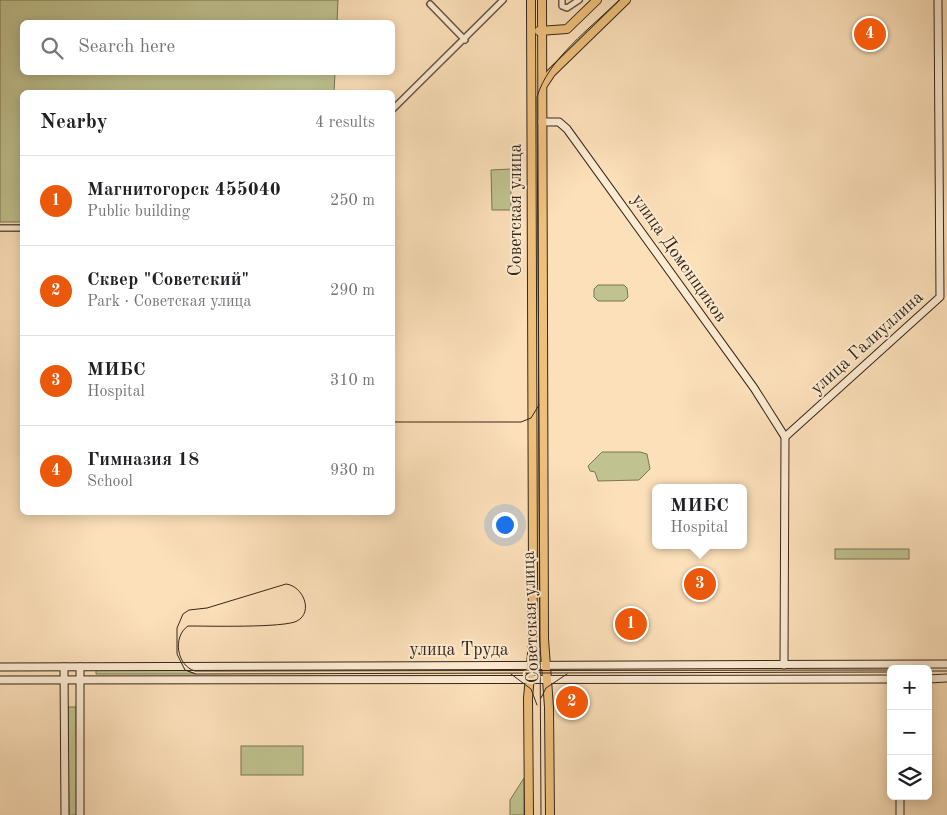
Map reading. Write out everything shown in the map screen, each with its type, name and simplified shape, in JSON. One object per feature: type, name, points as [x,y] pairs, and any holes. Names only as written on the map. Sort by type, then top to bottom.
[{"type":"main road","name":"Советская улица","points":[[529,815],[528,707],[531,666],[532,420],[530,0]]},
{"type":"main road","name":"Советская улица","points":[[542,0],[543,419],[550,815]]},
{"type":"main road","points":[[531,32],[566,29],[597,0]]},
{"type":"main road","points":[[542,87],[551,73],[626,0]]},
{"type":"main road","name":"улица Галиуллина","points":[[785,437],[943,298],[938,0]]},
{"type":"main road","name":"улица Доменщиков","points":[[531,122],[559,122],[567,129],[754,388],[785,437]]},
{"type":"main road","points":[[532,420],[543,419]]},
{"type":"main road","points":[[784,666],[785,437]]},
{"type":"main road","name":"улица Труда","points":[[924,665],[947,664]]},
{"type":"main road","name":"улица Труда","points":[[0,667],[887,666]]},
{"type":"main road","points":[[64,667],[65,815]]},
{"type":"main road","points":[[80,667],[80,815]]},
{"type":"main road","points":[[932,678],[947,678]]},
{"type":"main road","name":"улица Труда","points":[[0,680],[887,679]]},
{"type":"main road","points":[[900,800],[900,815]]},
{"type":"street","points":[[395,107],[465,40],[503,0]]},
{"type":"street","points":[[562,0],[562,6],[567,8],[579,0]]},
{"type":"street","points":[[430,4],[465,40]]},
{"type":"street","points":[[0,228],[20,228]]},
{"type":"green space","points":[[0,0],[338,0],[337,20],[20,20],[20,75],[335,75],[334,90],[20,90],[20,222],[0,222]]},
{"type":"green space","points":[[511,169],[511,210],[492,210],[491,170]]},
{"type":"green space","points":[[598,285],[624,285],[627,288],[628,297],[624,301],[598,301],[594,297],[594,289]]},
{"type":"green space","points":[[602,452],[640,452],[647,454],[650,469],[639,480],[598,481],[595,472],[590,471],[588,466]]},
{"type":"green space","points":[[835,549],[909,549],[909,559],[835,559]]},
{"type":"green space","points":[[96,669],[185,670],[196,674],[96,674]]},
{"type":"green space","points":[[572,690],[583,699],[583,705],[575,714],[564,714],[558,706]]},
{"type":"green space","points":[[68,707],[76,707],[77,815],[69,815]]},
{"type":"green space","points":[[241,746],[303,746],[303,775],[241,775]]},
{"type":"green space","points":[[524,778],[524,815],[510,815],[510,800]]},
{"type":"tram line","points":[[541,815],[537,97],[543,83],[560,57],[619,0]]},
{"type":"tram line","points":[[395,422],[521,422],[531,418],[539,405]]},
{"type":"tram line","points":[[887,670],[195,671],[184,663],[178,644],[183,631],[188,626],[262,626],[297,621],[305,612],[304,600],[297,589],[286,584],[207,608],[189,610],[183,614],[177,628],[177,654],[185,670],[196,674],[887,672]]},
{"type":"tram line","points":[[932,671],[947,671]]},
{"type":"tram line","points":[[511,674],[531,689],[537,705]]},
{"type":"tram line","points":[[541,698],[546,688],[567,674]]},
{"type":"place","name":"Гимназия 18","points":[[870,34]]},
{"type":"place","name":"МИБС","points":[[700,584]]},
{"type":"place","name":"Магнитогорск 455040","points":[[631,624]]},
{"type":"place","name":"Сквер \"Советский\"","points":[[572,702]]}]
